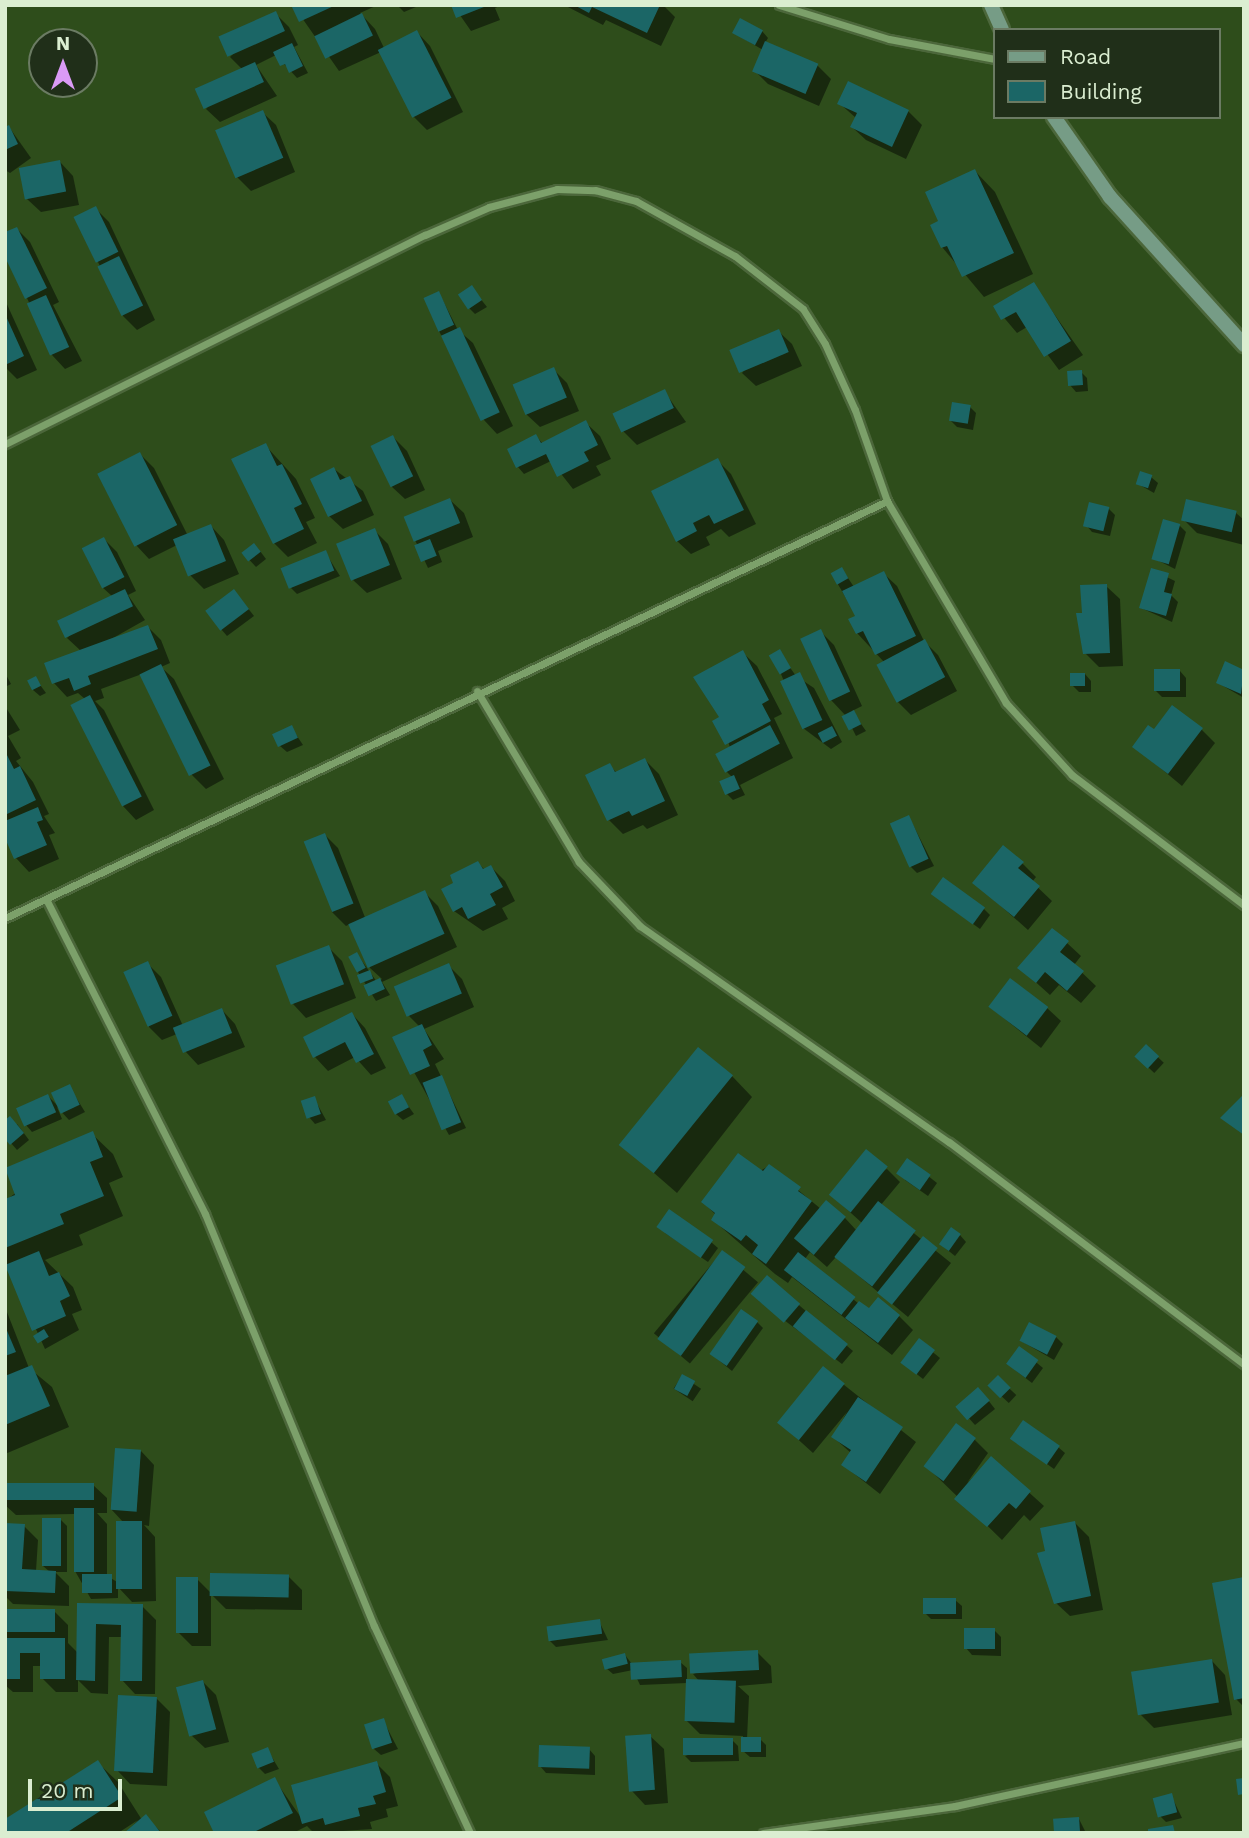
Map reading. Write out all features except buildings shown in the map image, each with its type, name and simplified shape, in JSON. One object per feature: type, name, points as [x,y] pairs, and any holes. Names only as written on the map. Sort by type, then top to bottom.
[{"type":"street","points":[[779,5],[889,39],[993,60]]},
{"type":"street","points":[[991,5],[1001,28]]},
{"type":"street","points":[[1055,119],[1110,197],[1244,345]]},
{"type":"street","points":[[5,444],[106,397],[425,234],[525,197],[558,189],[595,190],[636,201],[735,256],[803,309],[825,344],[855,410],[887,501],[1006,703],[1036,739],[1072,775],[1244,905]]},
{"type":"street","points":[[5,918],[477,691],[887,501]]},
{"type":"street","points":[[477,691],[579,862],[640,926],[949,1142],[1244,1364]]},
{"type":"street","points":[[46,899],[205,1214],[374,1626],[470,1833]]},
{"type":"street","points":[[763,1833],[969,1803],[1244,1743]]}]
